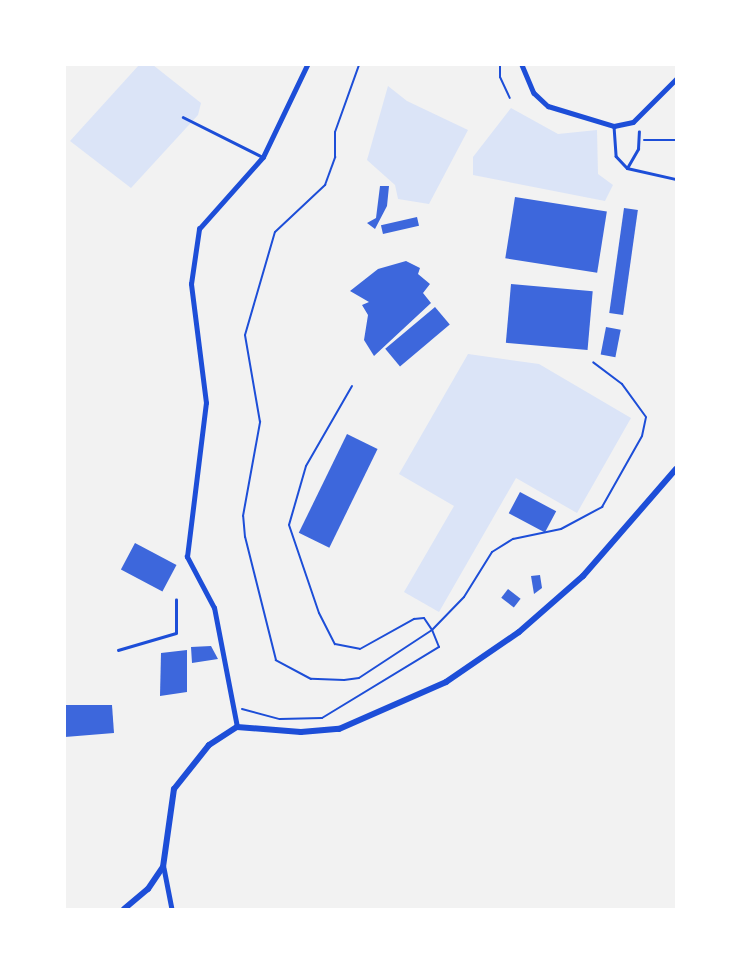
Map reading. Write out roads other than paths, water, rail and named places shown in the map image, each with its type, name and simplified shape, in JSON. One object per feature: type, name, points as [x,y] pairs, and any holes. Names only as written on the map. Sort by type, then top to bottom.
[{"type":"street","points":[[237,727],[214,608],[187,557],[206,403],[191,284],[199,229],[263,157],[307,65]]},
{"type":"street","points":[[522,65],[534,93],[548,106],[614,126],[633,122],[676,79]]},
{"type":"street","points":[[172,909],[163,867],[174,789],[209,745],[237,727],[301,732],[339,729],[446,682],[519,632],[583,576],[676,469]]},
{"type":"street","points":[[124,909],[148,889],[163,867]]},
{"type":"lane","points":[[183,117],[263,157]]},
{"type":"lane","points":[[614,126],[616,156],[627,168],[676,179]]},
{"type":"lane","points":[[627,168],[640,141],[639,132]]},
{"type":"lane","points":[[118,650],[176,634],[176,600]]}]
